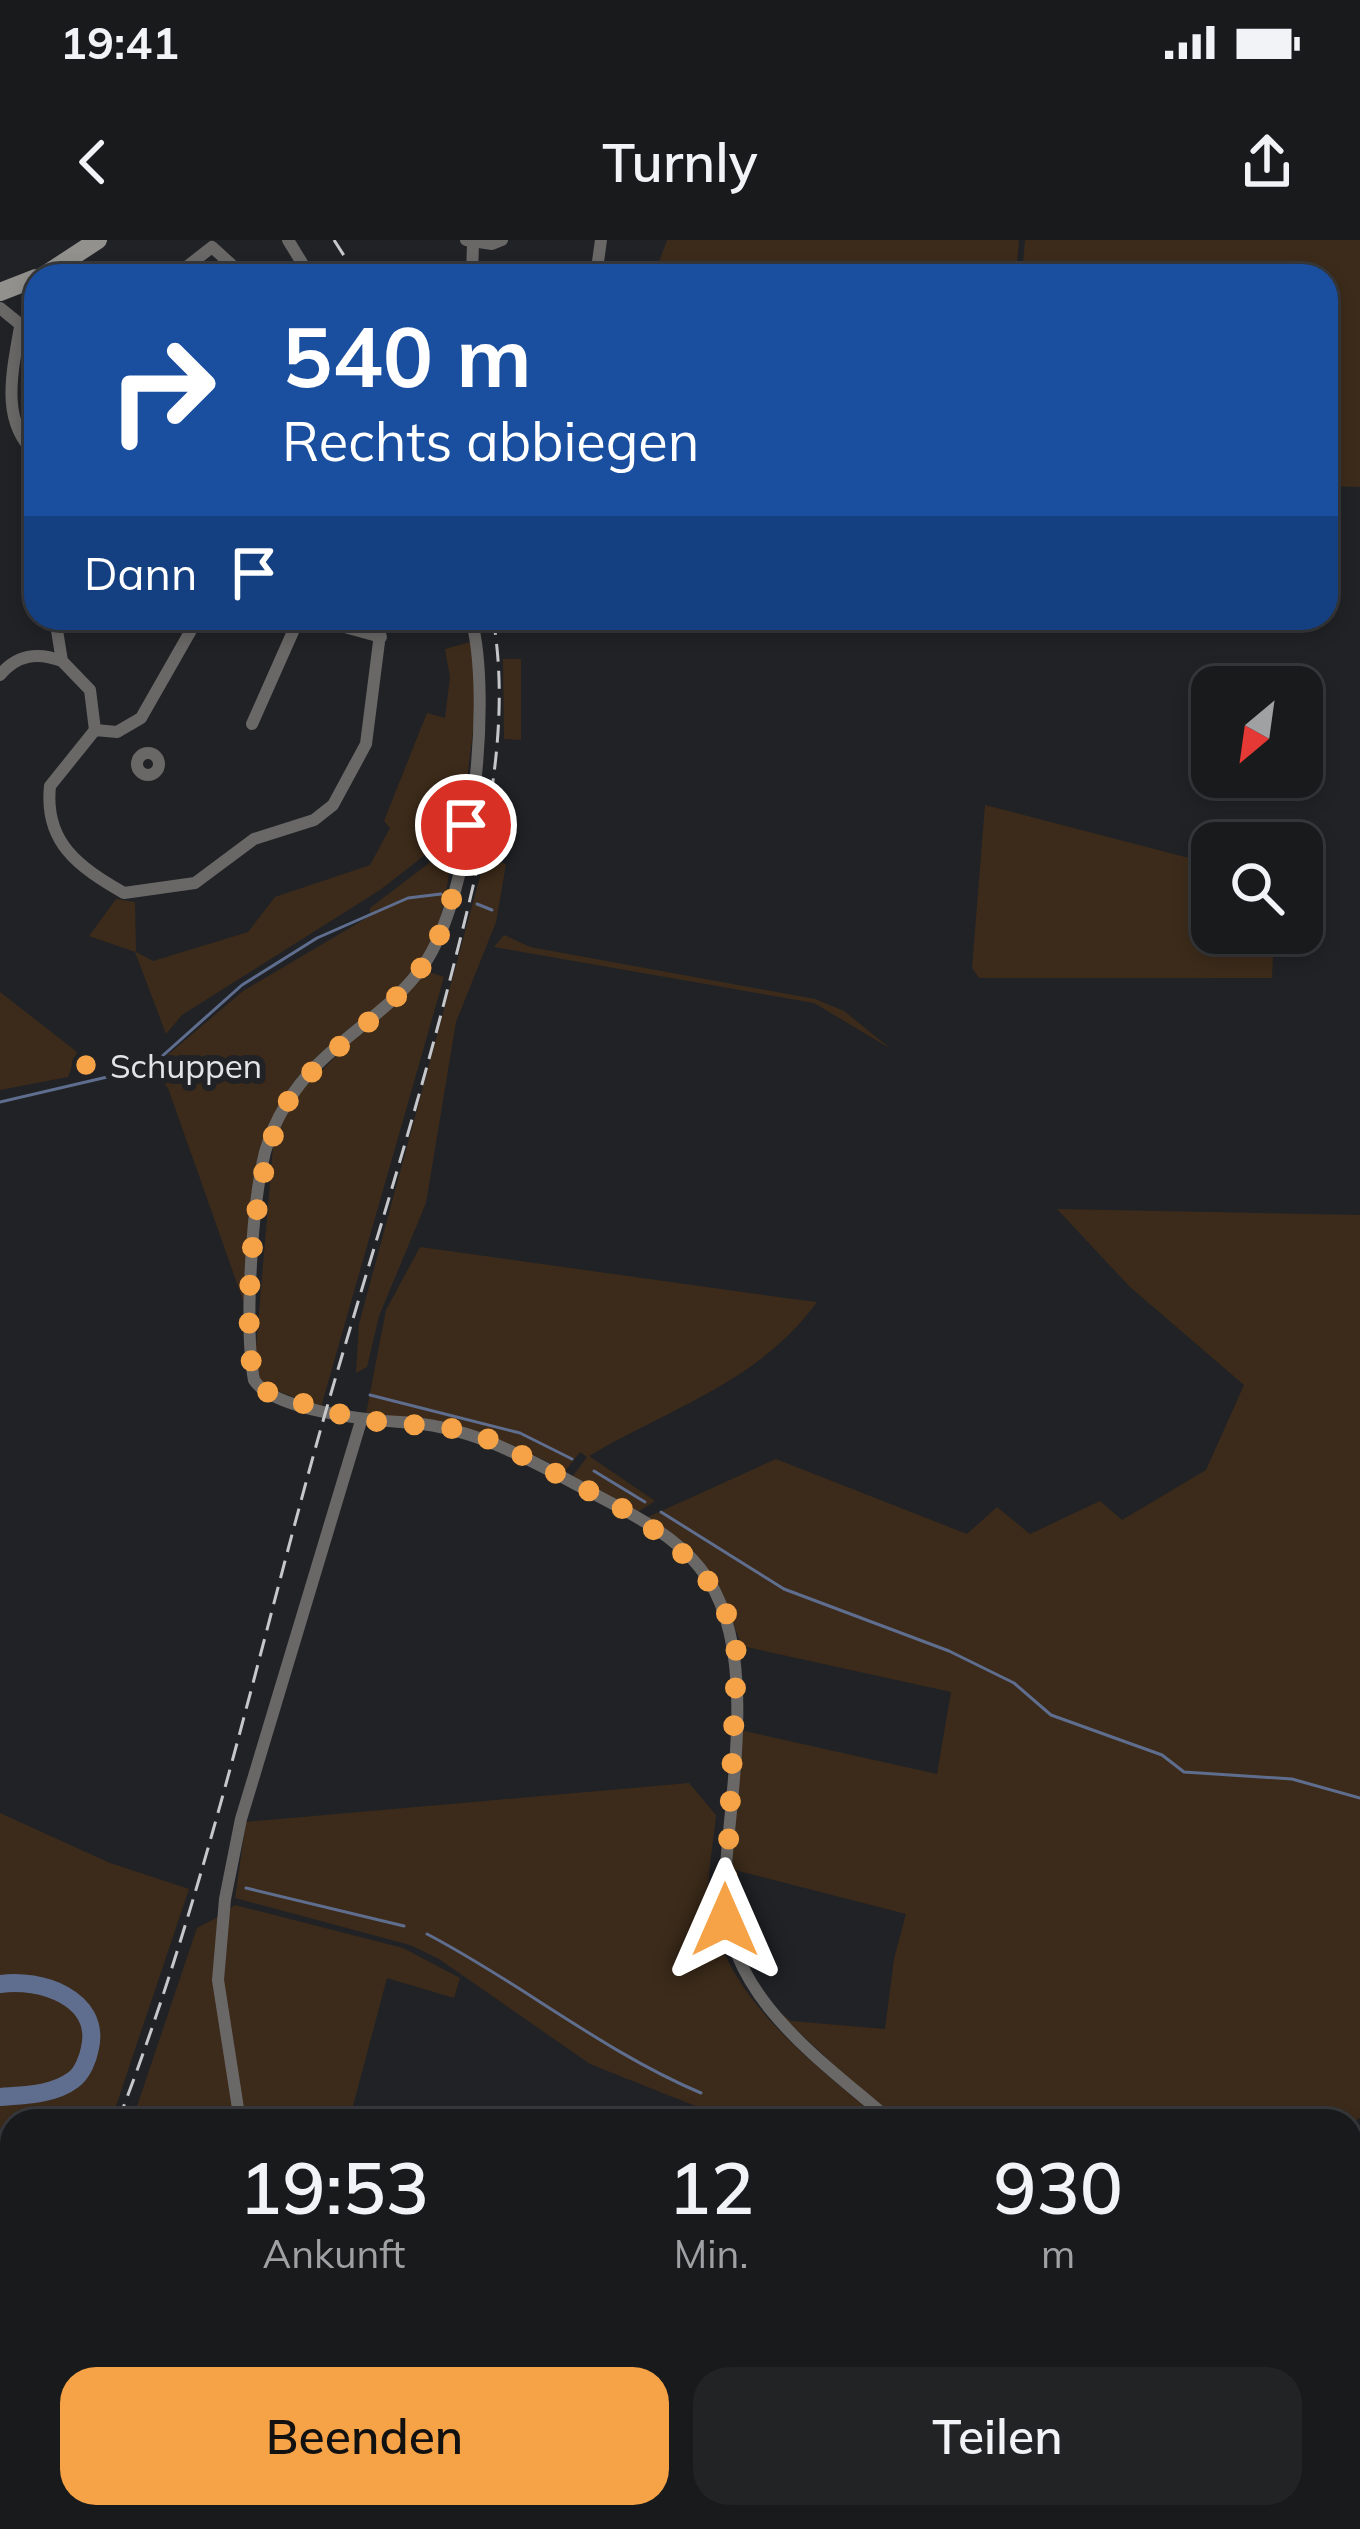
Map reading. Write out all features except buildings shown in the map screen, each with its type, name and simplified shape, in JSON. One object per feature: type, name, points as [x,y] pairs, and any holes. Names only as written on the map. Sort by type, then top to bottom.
[{"type":"street","points":[[60,264],[98,240]]},
{"type":"street","points":[[470,242],[502,240]]},
{"type":"street","points":[[188,264],[205,249],[220,250],[233,264]]},
{"type":"street","points":[[0,308],[24,330]]},
{"type":"street","points":[[20,327],[8,411],[11,427],[24,441]]},
{"type":"street","points":[[57,630],[62,661]]},
{"type":"street","points":[[131,728],[191,630]]},
{"type":"street","points":[[252,724],[294,630]]},
{"type":"street","points":[[356,630],[381,637]]},
{"type":"street","points":[[131,728],[101,730],[50,787],[53,836],[83,867],[124,893],[195,883],[254,839],[314,820],[344,793],[366,744],[381,630]]},
{"type":"street","points":[[474,630],[482,695],[466,825],[447,910],[422,968],[314,1067],[289,1098],[265,1153],[249,1343],[254,1380],[270,1394],[361,1420],[428,1425],[495,1441],[638,1517],[699,1567],[725,1608],[737,1654],[725,1851],[730,1939],[766,2007],[877,2109]]},
{"type":"street","points":[[0,675],[25,657],[45,655],[62,661],[86,681],[101,730]]},
{"type":"street","points":[[131,728],[143,754]]},
{"type":"street","points":[[238,2109],[218,1980],[225,1899],[241,1819],[361,1420]]},
{"type":"shaded area","points":[[667,240],[1019,240],[1017,264],[658,264]]},
{"type":"shaded area","points":[[1025,240],[1360,240],[1360,487],[1338,486],[1338,264],[1023,264]]},
{"type":"shaded area","points":[[473,641],[477,699],[461,827],[380,890],[182,1015],[166,1034],[135,952],[89,936],[116,899],[135,902],[136,952],[153,961],[248,932],[275,897],[370,865],[390,828],[384,821],[427,713],[445,718],[450,677],[445,649]]},
{"type":"shaded area","points":[[503,659],[521,659],[521,740],[504,739]]},
{"type":"shaded area","points":[[985,805],[1191,859],[1191,954],[1273,954],[1272,978],[979,978],[972,968]]},
{"type":"shaded area","points":[[454,844],[443,908],[426,954],[402,983],[302,1072],[279,1108],[264,1162],[245,1306],[168,1088],[151,1069],[243,991],[370,916],[370,908]]},
{"type":"shaded area","points":[[485,858],[506,864],[496,922],[456,1022],[426,1203],[379,1316],[367,1367],[356,1373],[359,1324]]},
{"type":"shaded area","points":[[504,935],[530,947],[815,999],[844,1011],[891,1049],[814,1003],[494,947]]},
{"type":"shaded area","points":[[423,970],[444,977],[321,1407],[266,1387],[254,1372],[273,1147],[283,1119],[303,1089]]},
{"type":"shaded area","points":[[0,992],[77,1052],[68,1077],[0,1090]]},
{"type":"shaded area","points":[[1057,1209],[1360,1215],[1360,2109],[881,2109],[769,2004],[791,2021],[885,2029],[894,1959],[906,1914],[727,1868],[740,1730],[937,1774],[951,1692],[742,1646],[704,1574],[646,1518],[776,1459],[967,1534],[997,1507],[1030,1534],[1100,1501],[1122,1520],[1206,1470],[1244,1385],[1130,1287]]},
{"type":"shaded area","points":[[420,1247],[817,1302],[794,1330],[741,1373],[589,1456],[655,1501],[636,1513],[573,1476],[587,1457],[580,1452],[566,1470],[468,1432],[366,1414],[386,1310]]},
{"type":"shaded area","points":[[689,1783],[716,1815],[710,1908],[735,1973],[777,2028],[868,2109],[703,2109],[590,2064],[439,1959],[410,1945],[235,1898],[246,1822]]},
{"type":"shaded area","points":[[0,1813],[110,1863],[189,1889],[115,2109],[0,2109]]},
{"type":"shaded area","points":[[235,1905],[403,1948],[460,1978],[454,1998],[387,1978],[352,2109],[241,2109],[223,1993],[228,1910]]},
{"type":"shaded area","points":[[220,1916],[214,1957],[233,2109],[136,2109],[197,1928]]},
{"type":"waterway","points":[[0,1102],[150,1067],[242,985],[317,938],[408,898],[441,894]]},
{"type":"waterway","points":[[477,904],[492,910]]},
{"type":"waterway","points":[[370,1395],[520,1433],[572,1459]]},
{"type":"waterway","points":[[594,1471],[645,1502]]},
{"type":"waterway","points":[[661,1512],[784,1589],[949,1651],[1014,1683],[1051,1715],[1162,1755],[1184,1772],[1292,1779],[1360,1798]]},
{"type":"waterway","points":[[246,1888],[404,1926]]},
{"type":"waterway","points":[[427,1934],[630,2057],[701,2093]]},
{"type":"waterway","points":[[0,1984],[32,1984],[64,1995],[77,2004],[91,2031],[86,2061],[73,2080],[47,2091],[0,2097]]},
{"type":"waterway","points":[[0,2207],[0,2232]]},
{"type":"railway","points":[[334,240],[349,264]]},
{"type":"railway","points":[[122,2109],[205,1859],[464,926],[497,751],[494,630]]},
{"type":"place","name":"Schuppen","points":[[86,1065]]},
{"type":"route","points":[[466,825],[455,885],[422,968],[314,1067],[289,1098],[265,1153],[249,1343],[254,1380],[270,1394],[361,1420],[450,1428],[495,1441],[638,1517],[699,1567],[725,1608],[737,1654],[725,1920]]}]
